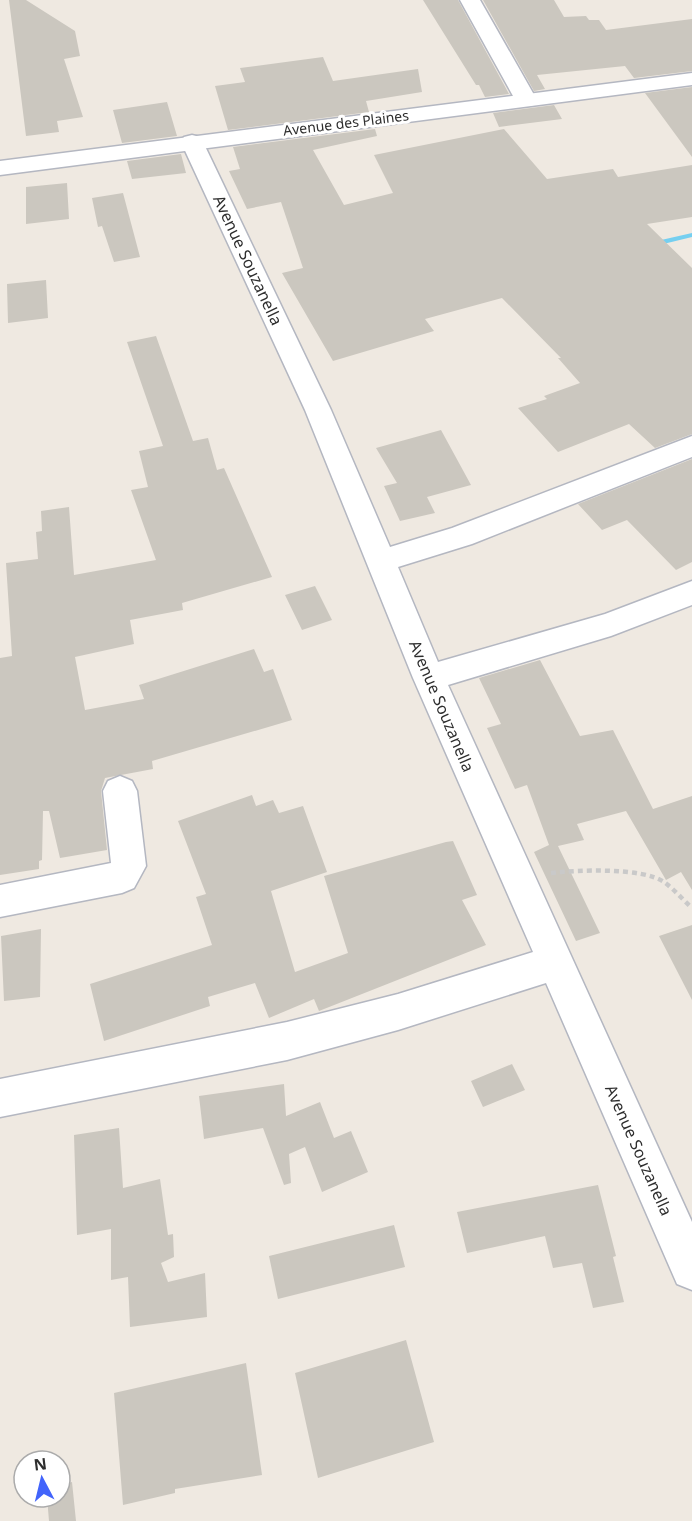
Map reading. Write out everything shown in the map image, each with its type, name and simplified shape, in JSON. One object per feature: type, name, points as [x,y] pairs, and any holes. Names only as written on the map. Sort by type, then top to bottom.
[{"type":"street","points":[[470,0],[526,100]]},
{"type":"street","name":"Avenue des Plaines","points":[[0,168],[692,79]]},
{"type":"street","name":"Avenue Souzanella","points":[[192,142],[318,410],[429,678],[692,1269]]},
{"type":"street","points":[[382,561],[462,536],[692,446]]},
{"type":"street","points":[[429,678],[611,624],[692,593]]},
{"type":"street","points":[[0,901],[122,878],[129,866],[120,791]]},
{"type":"street","points":[[0,1098],[287,1041],[398,1012],[556,962]]},
{"type":"path","points":[[518,878],[581,869],[635,874],[662,881],[692,908]]},
{"type":"building","points":[[9,0],[26,0],[75,31],[80,56],[64,59],[83,117],[57,121],[59,132],[26,136]]},
{"type":"building","points":[[423,0],[458,0],[509,94],[485,97]]},
{"type":"building","points":[[483,0],[554,0],[564,17],[586,16],[589,20],[599,20],[606,30],[692,19],[692,71],[634,78],[625,66],[537,75],[545,89],[534,91]]},
{"type":"building","points":[[323,57],[333,81],[418,69],[422,92],[366,101],[369,112],[228,130],[215,86],[245,82],[240,68]]},
{"type":"building","points":[[692,87],[692,157],[645,93]]},
{"type":"building","points":[[167,102],[177,136],[122,143],[113,110]]},
{"type":"building","points":[[554,105],[562,119],[499,127],[493,113]]},
{"type":"building","points":[[375,129],[377,136],[313,150],[344,205],[393,193],[374,155],[504,129],[547,179],[613,169],[618,177],[692,165],[692,217],[647,224],[692,268],[692,434],[655,448],[629,424],[558,452],[518,408],[547,399],[544,396],[580,383],[558,358],[561,358],[502,298],[425,319],[434,331],[333,361],[282,273],[303,268],[281,202],[247,209],[229,171],[240,169],[233,147]]},
{"type":"building","points":[[181,154],[186,173],[132,179],[127,161]]},
{"type":"building","points":[[67,183],[69,219],[26,224],[26,187]]},
{"type":"building","points":[[123,193],[140,257],[114,262],[102,226],[98,227],[92,198]]},
{"type":"building","points":[[46,280],[48,318],[8,323],[7,284]]},
{"type":"building","points":[[156,336],[193,441],[208,438],[217,470],[224,468],[272,577],[182,603],[183,610],[130,620],[134,644],[75,657],[85,710],[144,699],[139,685],[254,649],[264,672],[273,669],[292,720],[152,761],[153,769],[105,778],[101,791],[107,850],[60,858],[49,811],[43,811],[42,860],[39,861],[39,869],[0,875],[0,658],[12,656],[6,563],[38,559],[36,532],[42,531],[41,511],[69,507],[74,575],[156,560],[131,490],[148,487],[139,451],[163,446],[127,342]]},
{"type":"building","points":[[441,430],[471,485],[427,497],[435,513],[400,521],[384,486],[397,483],[376,448]]},
{"type":"building","points":[[692,459],[692,562],[676,570],[627,520],[602,530],[578,504]]},
{"type":"building","points":[[315,586],[332,620],[302,630],[285,595]]},
{"type":"building","points":[[540,660],[580,736],[613,730],[653,809],[692,796],[692,890],[681,872],[666,880],[626,811],[577,824],[584,840],[558,846],[600,933],[576,941],[534,852],[549,845],[527,785],[515,789],[487,728],[501,724],[479,678]]},
{"type":"building","points":[[252,795],[256,806],[273,800],[279,813],[303,806],[327,872],[271,891],[295,972],[348,953],[324,876],[453,841],[477,895],[462,900],[486,945],[319,1011],[314,999],[269,1018],[255,983],[208,997],[210,1006],[104,1041],[90,984],[212,945],[196,897],[206,894],[178,821]]},
{"type":"building","points":[[692,925],[692,1000],[659,936]]},
{"type":"building","points":[[41,929],[40,997],[4,1001],[1,936]]},
{"type":"building","points":[[512,1064],[525,1090],[483,1107],[471,1081]]},
{"type":"building","points":[[284,1084],[286,1116],[320,1102],[334,1138],[351,1131],[368,1172],[322,1192],[305,1147],[289,1154],[291,1183],[284,1185],[263,1128],[204,1139],[199,1096]]},
{"type":"building","points":[[119,1128],[123,1188],[160,1179],[168,1235],[173,1234],[174,1257],[161,1263],[168,1282],[205,1273],[207,1317],[130,1327],[128,1277],[111,1280],[111,1229],[77,1235],[74,1135]]},
{"type":"building","points":[[598,1185],[616,1256],[613,1257],[624,1302],[593,1308],[582,1263],[553,1268],[545,1236],[467,1253],[457,1212]]},
{"type":"building","points":[[394,1225],[405,1267],[278,1299],[269,1256]]},
{"type":"building","points":[[406,1340],[434,1442],[318,1478],[295,1373]]},
{"type":"building","points":[[246,1363],[262,1475],[175,1489],[175,1493],[123,1505],[114,1393]]},
{"type":"building","points":[[72,1482],[76,1521],[49,1521],[48,1509],[72,1509]]},
{"type":"waterway","points":[[651,245],[692,235]]}]
